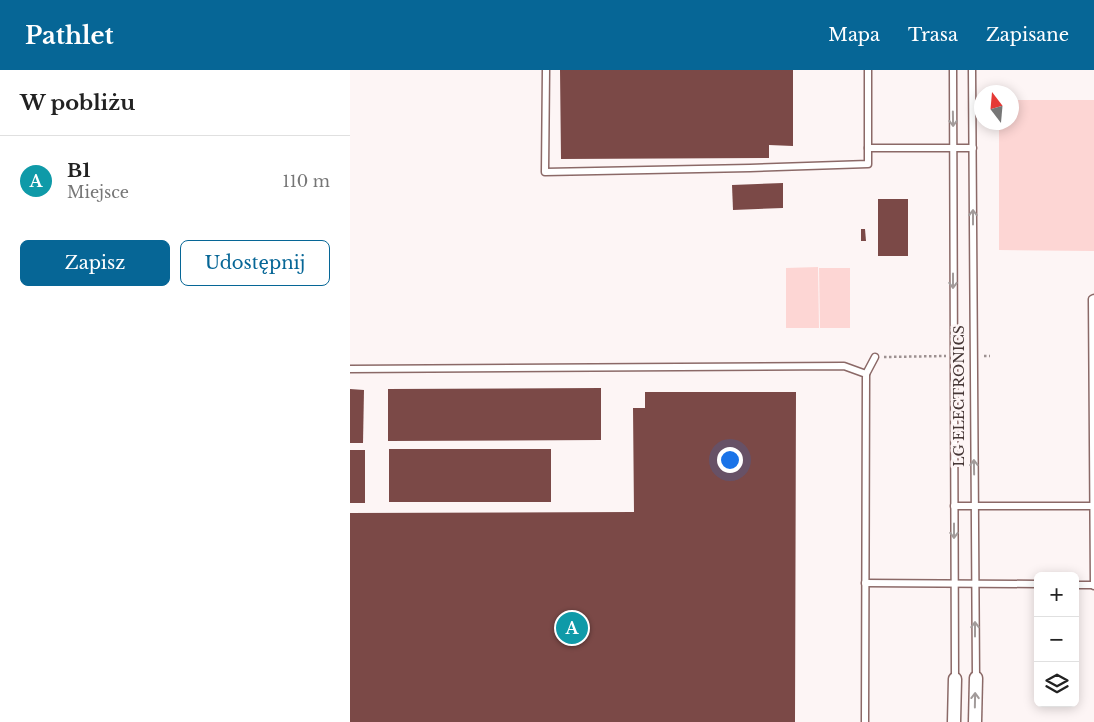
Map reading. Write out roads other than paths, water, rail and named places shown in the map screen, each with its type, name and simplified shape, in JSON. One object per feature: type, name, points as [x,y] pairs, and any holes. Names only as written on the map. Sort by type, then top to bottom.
[{"type":"street","name":"LG ELECTRONICS","points":[[975,722],[976,678]]},
{"type":"street","name":"LG ELECTRONICS","points":[[954,722],[955,679]]},
{"type":"lane","points":[[546,70],[545,172],[740,169],[868,164],[868,70]]},
{"type":"lane","name":"LG ELECTRONICS","points":[[953,70],[955,679]]},
{"type":"lane","name":"LG ELECTRONICS","points":[[972,70],[976,678]]},
{"type":"lane","points":[[868,148],[973,148]]},
{"type":"lane","points":[[1079,585],[1094,586],[1092,299],[1094,298]]},
{"type":"lane","points":[[864,722],[866,374],[875,357]]},
{"type":"lane","points":[[350,369],[844,366],[866,374]]},
{"type":"lane","points":[[954,506],[1093,506]]},
{"type":"lane","points":[[864,583],[1034,584]]},
{"type":"place","name":"B1","points":[[572,628]]}]
